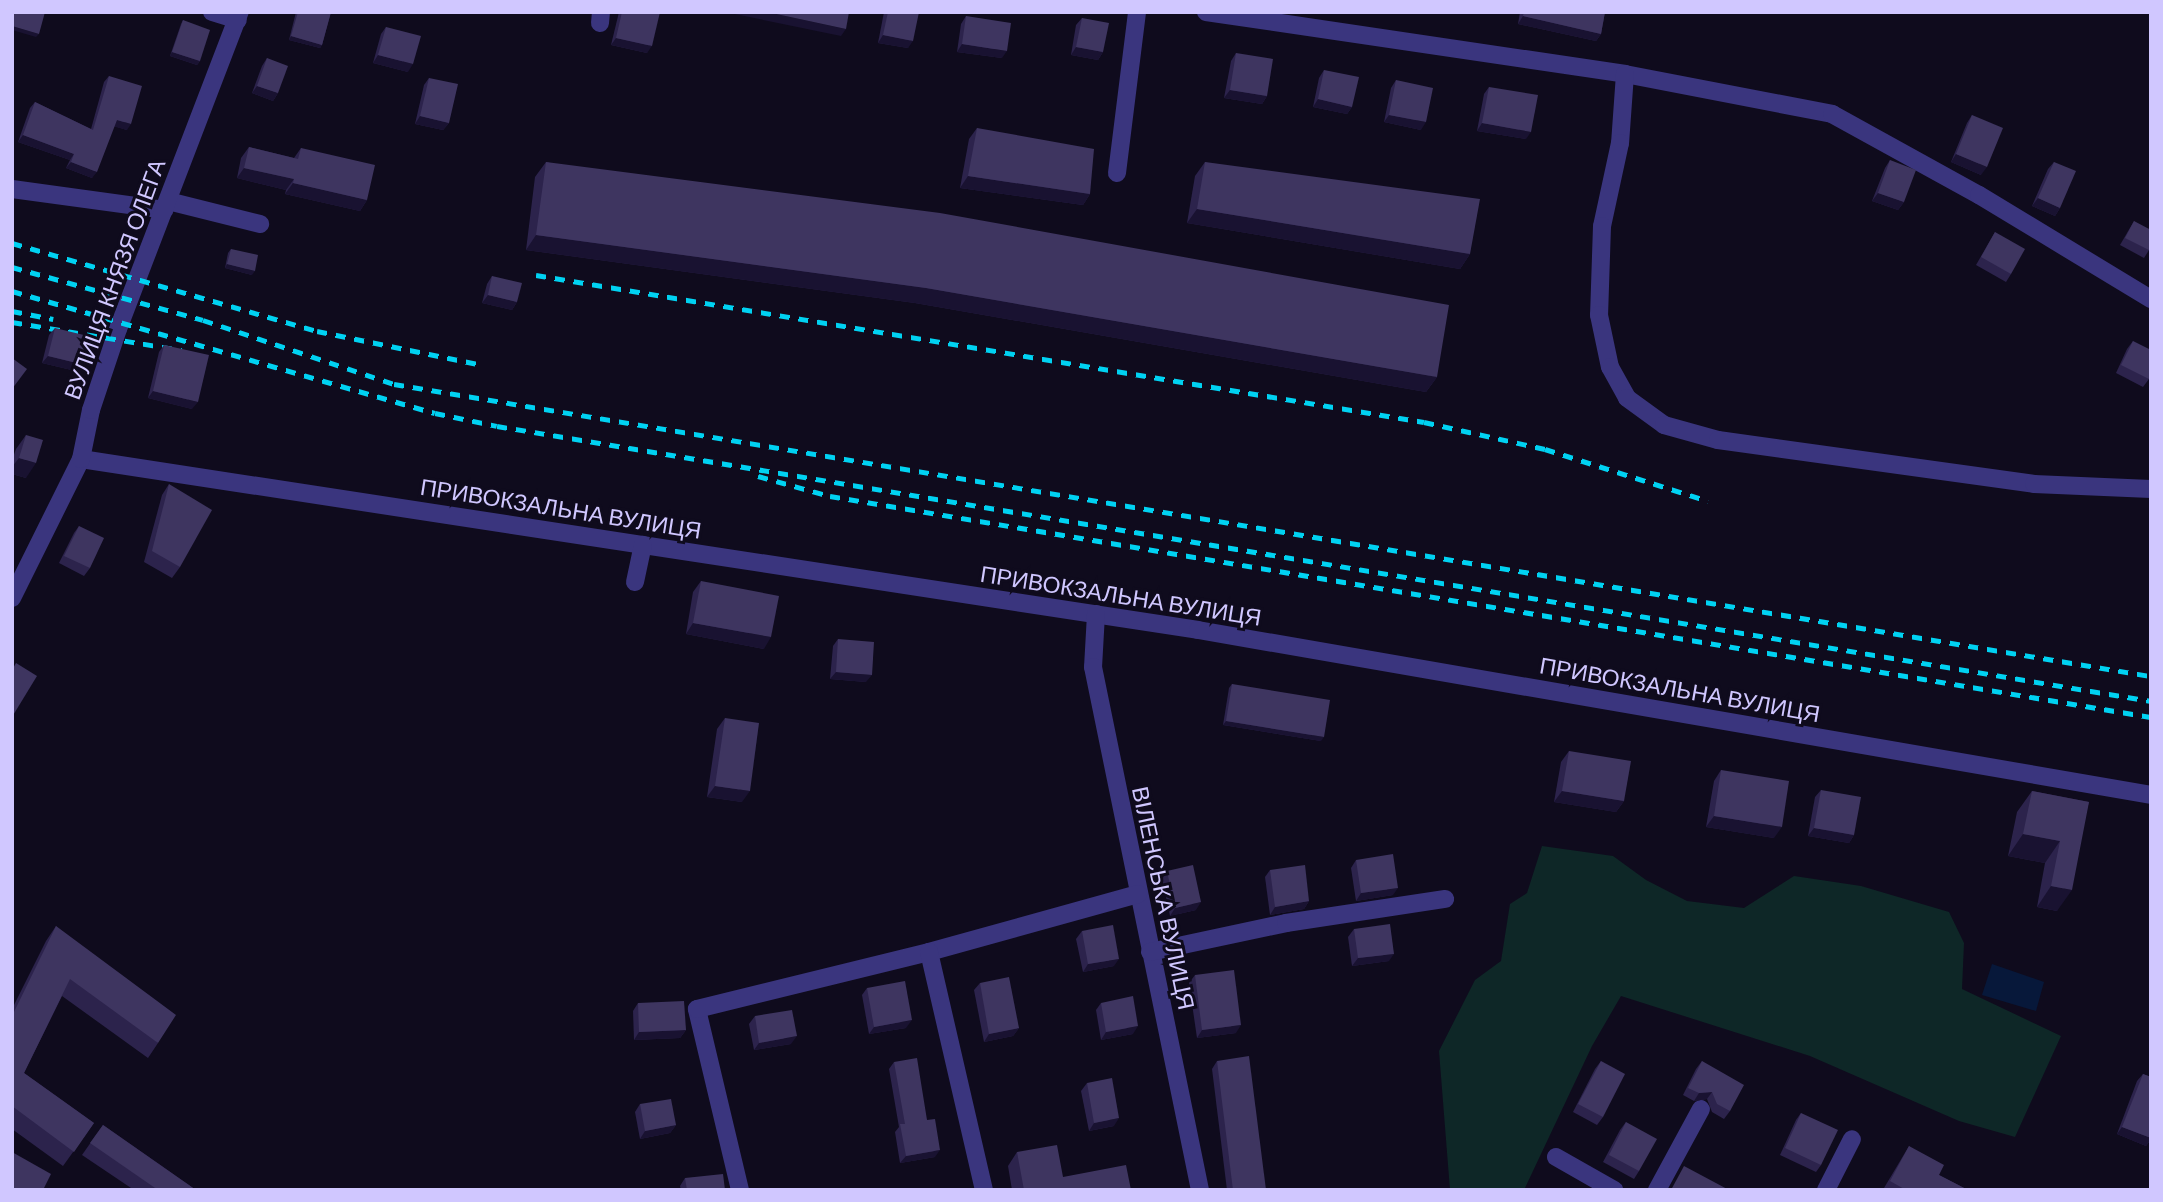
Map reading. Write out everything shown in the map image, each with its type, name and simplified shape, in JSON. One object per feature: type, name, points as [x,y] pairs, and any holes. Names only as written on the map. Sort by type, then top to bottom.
[{"type":"street","points":[[212,12],[239,16]]},
{"type":"street","points":[[1117,173],[1137,12]]},
{"type":"street","points":[[1206,12],[1625,74],[1832,114],[1979,195],[2151,299]]},
{"type":"street","name":"ВУЛИЦЯ КНЯЗЯ ОЛЕГА","points":[[12,598],[81,459],[95,398],[239,16]]},
{"type":"street","points":[[1625,74],[1619,143],[1602,226],[1599,315],[1610,368],[1627,398],[1664,425],[1718,440],[2034,484],[2151,489]]},
{"type":"street","points":[[12,189],[167,206],[260,225]]},
{"type":"street","name":"ПРИВОКЗАЛЬНА ВУЛИЦЯ","points":[[81,459],[1096,614],[2151,795]]},
{"type":"street","points":[[635,582],[643,545]]},
{"type":"street","name":"ВІЛЕНСЬКА ВУЛИЦЯ","points":[[1096,614],[1093,667],[1200,1190]]},
{"type":"street","points":[[740,1190],[697,1009],[929,952],[1138,894]]},
{"type":"street","points":[[1150,952],[1286,923],[1445,899]]},
{"type":"street","points":[[929,952],[984,1190]]},
{"type":"street","points":[[1657,1190],[1702,1109]]},
{"type":"street","points":[[1826,1190],[1852,1139]]},
{"type":"street","points":[[1556,1157],[1615,1190]]},
{"type":"green space","points":[[1542,846],[1613,856],[1646,880],[1687,901],[1744,908],[1794,876],[1861,886],[1949,912],[1964,943],[1962,989],[2061,1036],[2015,1137],[1959,1121],[1810,1056],[1621,996],[1592,1046],[1524,1190],[1450,1190],[1439,1051],[1475,980],[1501,961],[1510,904],[1527,893]]},
{"type":"water","points":[[1992,964],[2044,982],[2036,1011],[1982,995]]},
{"type":"building","points":[[12,12],[45,12],[39,34],[12,26]]},
{"type":"building","points":[[298,12],[331,12],[322,45],[291,36]]},
{"type":"building","points":[[622,12],[660,12],[652,46],[616,38]]},
{"type":"building","points":[[767,12],[849,12],[846,29]]},
{"type":"building","points":[[888,12],[919,12],[913,41],[883,35]]},
{"type":"building","points":[[1524,12],[1605,12],[1601,34],[1523,16]]},
{"type":"building","points":[[966,16],[1011,23],[1007,51],[962,44]]},
{"type":"building","points":[[1082,18],[1109,23],[1103,52],[1076,47]]},
{"type":"building","points":[[183,20],[210,30],[200,61],[172,52]]},
{"type":"building","points":[[386,27],[421,36],[413,64],[378,55]]},
{"type":"building","points":[[1236,53],[1273,59],[1267,96],[1230,90]]},
{"type":"building","points":[[267,58],[288,66],[278,93],[257,86]]},
{"type":"building","points":[[1324,70],[1359,77],[1352,107],[1318,99]]},
{"type":"building","points":[[109,76],[142,86],[131,124],[117,120],[97,172],[71,162],[74,154],[23,135],[35,102],[93,130]]},
{"type":"building","points":[[429,78],[458,84],[449,123],[420,116]]},
{"type":"building","points":[[1396,80],[1433,88],[1426,122],[1389,115]]},
{"type":"building","points":[[1489,87],[1538,95],[1531,132],[1482,123]]},
{"type":"building","points":[[1972,115],[2003,128],[1987,167],[1956,154]]},
{"type":"building","points":[[977,128],[1094,149],[1090,194],[968,176]]},
{"type":"building","points":[[249,147],[298,159],[301,148],[375,165],[367,200],[293,183],[294,179],[244,168]]},
{"type":"building","points":[[1890,160],[1916,170],[1904,202],[1878,193]]},
{"type":"building","points":[[546,162],[940,213],[1449,305],[1437,377],[926,288],[536,235]]},
{"type":"building","points":[[1205,162],[1480,199],[1470,254],[1197,209]]},
{"type":"building","points":[[2054,162],[2076,171],[2060,208],[2038,198]]},
{"type":"building","points":[[2134,221],[2151,230],[2149,250],[2125,238]]},
{"type":"building","points":[[1995,232],[2025,249],[2011,274],[1981,257]]},
{"type":"building","points":[[231,249],[258,255],[255,271],[227,264]]},
{"type":"building","points":[[492,276],[522,283],[517,302],[488,295]]},
{"type":"building","points":[[55,328],[92,337],[85,365],[48,356]]},
{"type":"building","points":[[2133,341],[2151,350],[2149,379],[2121,365]]},
{"type":"building","points":[[164,345],[209,355],[198,402],[153,391]]},
{"type":"building","points":[[12,358],[27,369],[12,389]]},
{"type":"building","points":[[26,435],[43,440],[36,463],[19,458]]},
{"type":"building","points":[[169,484],[212,510],[180,567],[152,551]]},
{"type":"building","points":[[79,526],[104,538],[90,568],[64,556]]},
{"type":"building","points":[[701,581],[779,596],[771,637],[693,623]]},
{"type":"building","points":[[838,639],[874,642],[872,675],[836,672]]},
{"type":"building","points":[[16,663],[37,676],[12,717],[12,670]]},
{"type":"building","points":[[1232,684],[1330,700],[1324,737],[1226,721]]},
{"type":"building","points":[[725,718],[759,723],[750,791],[715,786]]},
{"type":"building","points":[[1569,751],[1631,761],[1624,801],[1562,791]]},
{"type":"building","points":[[1721,770],[1789,781],[1782,827],[1714,816]]},
{"type":"building","points":[[1821,790],[1861,797],[1854,835],[1814,828]]},
{"type":"building","points":[[2032,791],[2089,802],[2072,890],[2051,886],[2060,841],[2023,834]]},
{"type":"building","points":[[1393,854],[1398,888],[1361,893],[1356,860]]},
{"type":"building","points":[[1193,865],[1201,902],[1175,908],[1167,871]]},
{"type":"building","points":[[1305,865],[1309,901],[1275,907],[1270,870]]},
{"type":"building","points":[[1390,924],[1394,954],[1358,958],[1354,929]]},
{"type":"building","points":[[1113,925],[1119,959],[1088,964],[1082,931]]},
{"type":"building","points":[[56,926],[176,1015],[158,1043],[70,979],[24,1073],[94,1123],[74,1152],[12,1106],[12,1016]]},
{"type":"building","points":[[1234,970],[1241,1025],[1202,1030],[1195,975]]},
{"type":"building","points":[[1009,977],[1019,1028],[989,1034],[980,983]]},
{"type":"building","points":[[905,981],[912,1020],[874,1027],[867,988]]},
{"type":"building","points":[[1133,996],[1138,1026],[1106,1032],[1101,1003]]},
{"type":"building","points":[[684,1001],[686,1030],[639,1032],[638,1003]]},
{"type":"building","points":[[792,1010],[797,1036],[759,1043],[755,1016]]},
{"type":"building","points":[[1249,1056],[1266,1190],[1233,1190],[1217,1061]]},
{"type":"building","points":[[917,1058],[927,1120],[935,1119],[940,1150],[906,1156],[900,1124],[905,1124],[894,1062]]},
{"type":"building","points":[[1601,1061],[1625,1074],[1603,1117],[1578,1104]]},
{"type":"building","points":[[1702,1061],[1744,1085],[1730,1111],[1717,1104],[1712,1092],[1699,1093],[1688,1088]]},
{"type":"building","points":[[2143,1074],[2151,1077],[2151,1138],[2122,1127]]},
{"type":"building","points":[[1112,1078],[1119,1118],[1094,1123],[1087,1083]]},
{"type":"building","points":[[671,1099],[676,1125],[645,1131],[640,1104]]},
{"type":"building","points":[[1801,1113],[1838,1130],[1821,1165],[1785,1148]]},
{"type":"building","points":[[1626,1122],[1657,1139],[1639,1171],[1609,1155]]},
{"type":"building","points":[[103,1125],[196,1190],[158,1190],[90,1143]]},
{"type":"building","points":[[1057,1145],[1063,1177],[1126,1165],[1131,1190],[1024,1190],[1017,1152]]},
{"type":"building","points":[[1909,1146],[1944,1165],[1939,1175],[1968,1190],[1906,1190],[1890,1181]]},
{"type":"building","points":[[12,1152],[51,1174],[43,1190],[12,1190]]},
{"type":"building","points":[[1684,1166],[1729,1190],[1671,1190]]},
{"type":"building","points":[[723,1174],[725,1190],[687,1190],[685,1178]]},
{"type":"railway","points":[[12,243],[317,331],[483,365]]},
{"type":"railway","points":[[12,267],[203,320],[394,384],[2151,676]]},
{"type":"railway","points":[[536,275],[1424,422],[1545,449],[1708,501]]},
{"type":"railway","points":[[12,291],[435,413],[497,426],[2151,701]]},
{"type":"railway","points":[[12,311],[53,319]]},
{"type":"railway","points":[[12,322],[182,350]]},
{"type":"railway","points":[[758,476],[830,496],[2151,717]]}]
